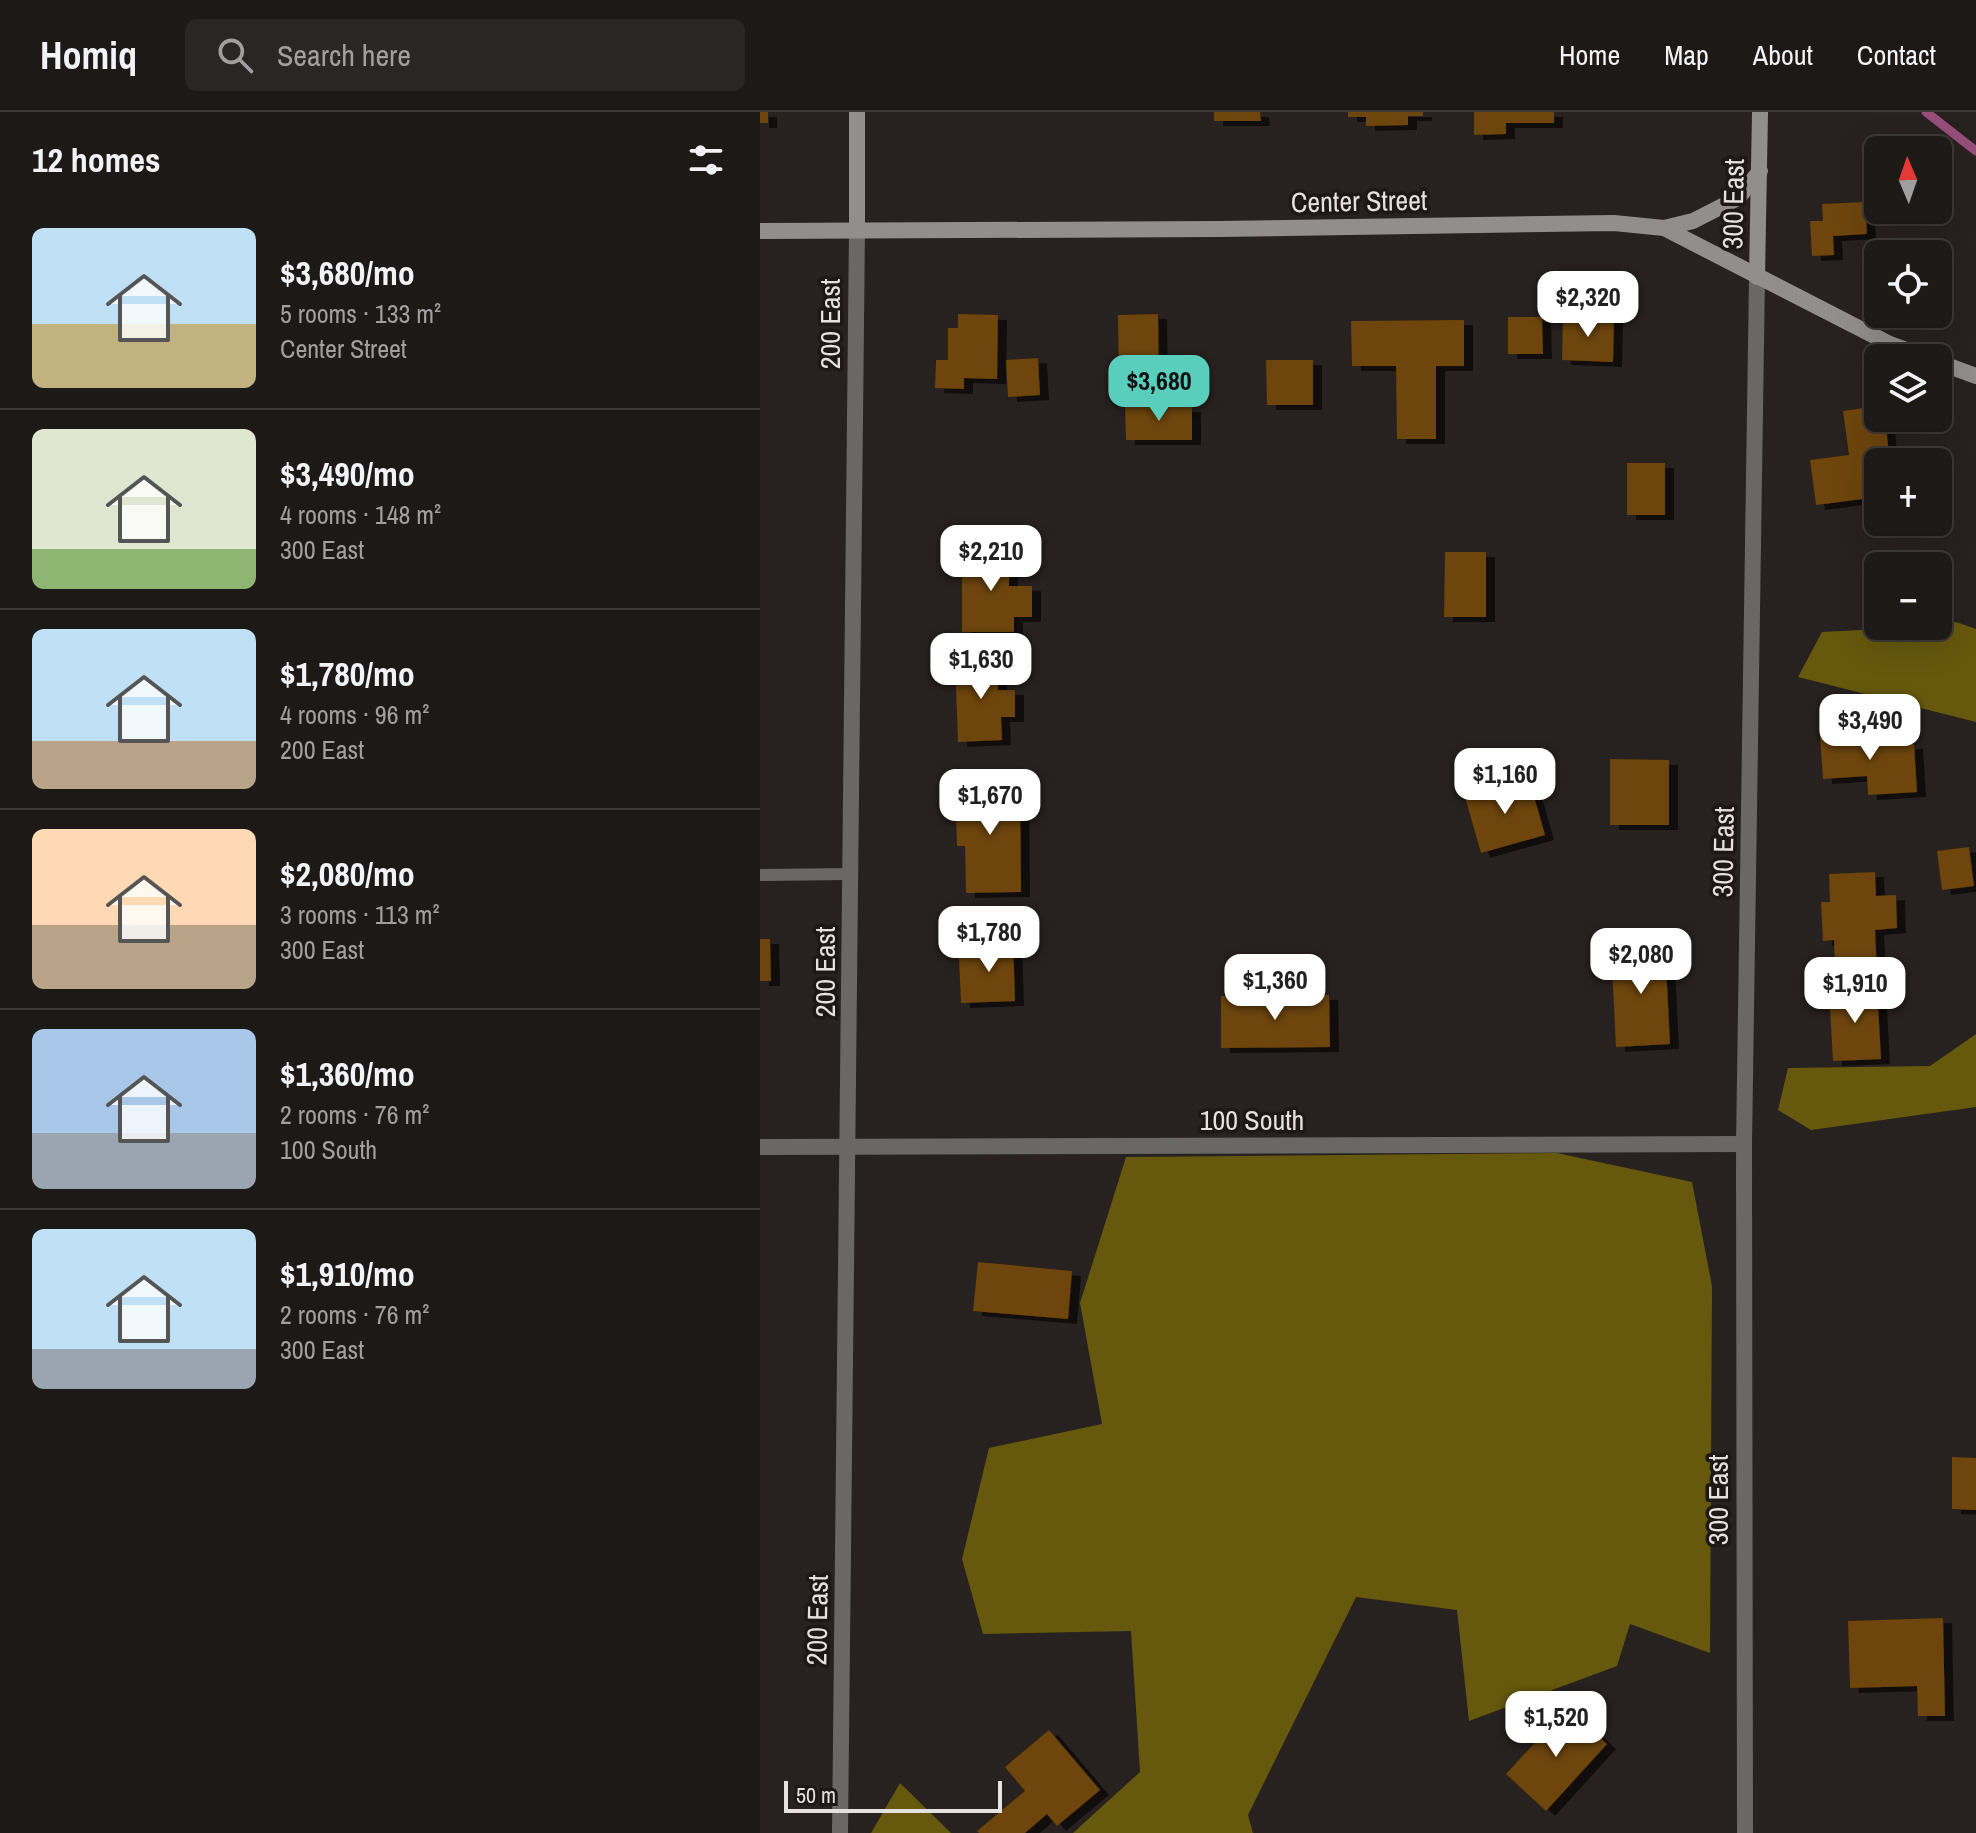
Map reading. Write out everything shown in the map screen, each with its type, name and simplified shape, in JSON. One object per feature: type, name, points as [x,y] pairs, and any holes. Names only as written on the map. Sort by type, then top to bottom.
[{"type":"street","name":"200 East","points":[[840,1833],[857,112]]},
{"type":"street","name":"300 East","points":[[1745,1833],[1744,1144],[1760,112]]},
{"type":"street","points":[[1664,228],[1704,216],[1738,198],[1760,171]]},
{"type":"street","name":"Center Street","points":[[760,231],[1614,223],[1664,228],[1890,344]]},
{"type":"street","points":[[1952,367],[1976,376]]},
{"type":"street","name":"100 South","points":[[760,1147],[1744,1144]]},
{"type":"lane","points":[[760,875],[851,874]]},
{"type":"shaded area","points":[[1952,622],[1976,629],[1976,722],[1798,677],[1822,632],[1864,630],[1864,640],[1952,640]]},
{"type":"shaded area","points":[[1976,1034],[1976,1107],[1811,1130],[1778,1110],[1788,1068],[1930,1066]]},
{"type":"shaded area","points":[[1557,1153],[1692,1182],[1712,1286],[1710,1653],[1630,1624],[1617,1666],[1469,1721],[1457,1610],[1356,1597],[1248,1815],[1253,1833],[1073,1833],[1140,1772],[1131,1631],[983,1634],[962,1559],[989,1448],[1102,1424],[1080,1303],[1126,1157]]},
{"type":"shaded area","points":[[900,1783],[951,1833],[871,1833]]},
{"type":"building","points":[[760,112],[768,112],[768,123],[760,123]]},
{"type":"building","points":[[1214,112],[1260,112],[1261,121],[1214,121]]},
{"type":"building","points":[[1348,112],[1423,112],[1423,116],[1408,116],[1408,125],[1366,126],[1366,117],[1348,117]]},
{"type":"building","points":[[1474,112],[1554,112],[1554,123],[1506,123],[1506,134],[1474,135]]},
{"type":"building","points":[[1864,202],[1867,234],[1833,236],[1834,255],[1812,256],[1810,221],[1823,221],[1822,204]]},
{"type":"building","points":[[958,314],[998,315],[997,379],[964,378],[964,389],[935,388],[936,360],[948,360],[948,328],[958,328]]},
{"type":"building","points":[[1158,314],[1159,386],[1119,387],[1118,315]]},
{"type":"building","points":[[1563,316],[1614,317],[1613,362],[1562,360]]},
{"type":"building","points":[[1508,317],[1542,317],[1543,354],[1508,354]]},
{"type":"building","points":[[1464,320],[1464,366],[1436,366],[1436,439],[1397,439],[1396,366],[1352,366],[1351,321]]},
{"type":"building","points":[[1038,358],[1040,395],[1008,397],[1006,360]]},
{"type":"building","points":[[1266,360],[1313,360],[1313,405],[1267,405]]},
{"type":"building","points":[[1125,407],[1192,407],[1192,440],[1126,440]]},
{"type":"building","points":[[1864,408],[1864,432],[1887,432],[1888,448],[1864,448],[1864,499],[1816,505],[1810,460],[1849,455],[1843,411]]},
{"type":"building","points":[[1627,463],[1665,463],[1665,515],[1627,515]]},
{"type":"building","points":[[962,550],[1009,550],[1009,586],[1032,586],[1032,617],[1014,617],[1014,632],[962,632]]},
{"type":"building","points":[[1445,552],[1486,552],[1486,617],[1444,617]]},
{"type":"building","points":[[997,660],[998,690],[1015,690],[1015,717],[1001,717],[1002,740],[958,742],[955,661]]},
{"type":"building","points":[[1875,732],[1875,746],[1914,744],[1917,792],[1868,795],[1867,776],[1823,779],[1820,735]]},
{"type":"building","points":[[1610,759],[1669,760],[1669,825],[1610,825]]},
{"type":"building","points":[[1529,779],[1545,835],[1481,853],[1465,797]]},
{"type":"building","points":[[1020,785],[1021,892],[966,893],[965,846],[957,846],[955,786]]},
{"type":"building","points":[[1969,847],[1974,886],[1942,890],[1937,851]]},
{"type":"building","points":[[1875,872],[1876,896],[1896,895],[1897,928],[1875,930],[1877,971],[1835,973],[1834,940],[1823,941],[1821,902],[1830,902],[1829,874]]},
{"type":"building","points":[[760,939],[770,939],[771,981],[760,981]]},
{"type":"building","points":[[1013,939],[1015,1001],[961,1003],[959,958],[986,957],[986,940]]},
{"type":"building","points":[[1665,944],[1670,1044],[1616,1047],[1611,948]]},
{"type":"building","points":[[1877,988],[1881,1059],[1833,1061],[1829,991]]},
{"type":"building","points":[[1329,995],[1330,1047],[1221,1048],[1221,996]]},
{"type":"building","points":[[978,1262],[1072,1271],[1068,1319],[973,1311]]},
{"type":"building","points":[[1952,1457],[1976,1458],[1976,1510],[1952,1509]]},
{"type":"building","points":[[1943,1618],[1945,1716],[1918,1716],[1917,1686],[1850,1688],[1848,1621]]},
{"type":"building","points":[[1567,1708],[1607,1744],[1546,1811],[1506,1774]]},
{"type":"building","points":[[1049,1730],[1100,1790],[1057,1826],[1047,1814],[1025,1833],[979,1833],[977,1831],[1025,1791],[1005,1767]]},
{"type":"waterway","points":[[1926,112],[1976,151]]}]
